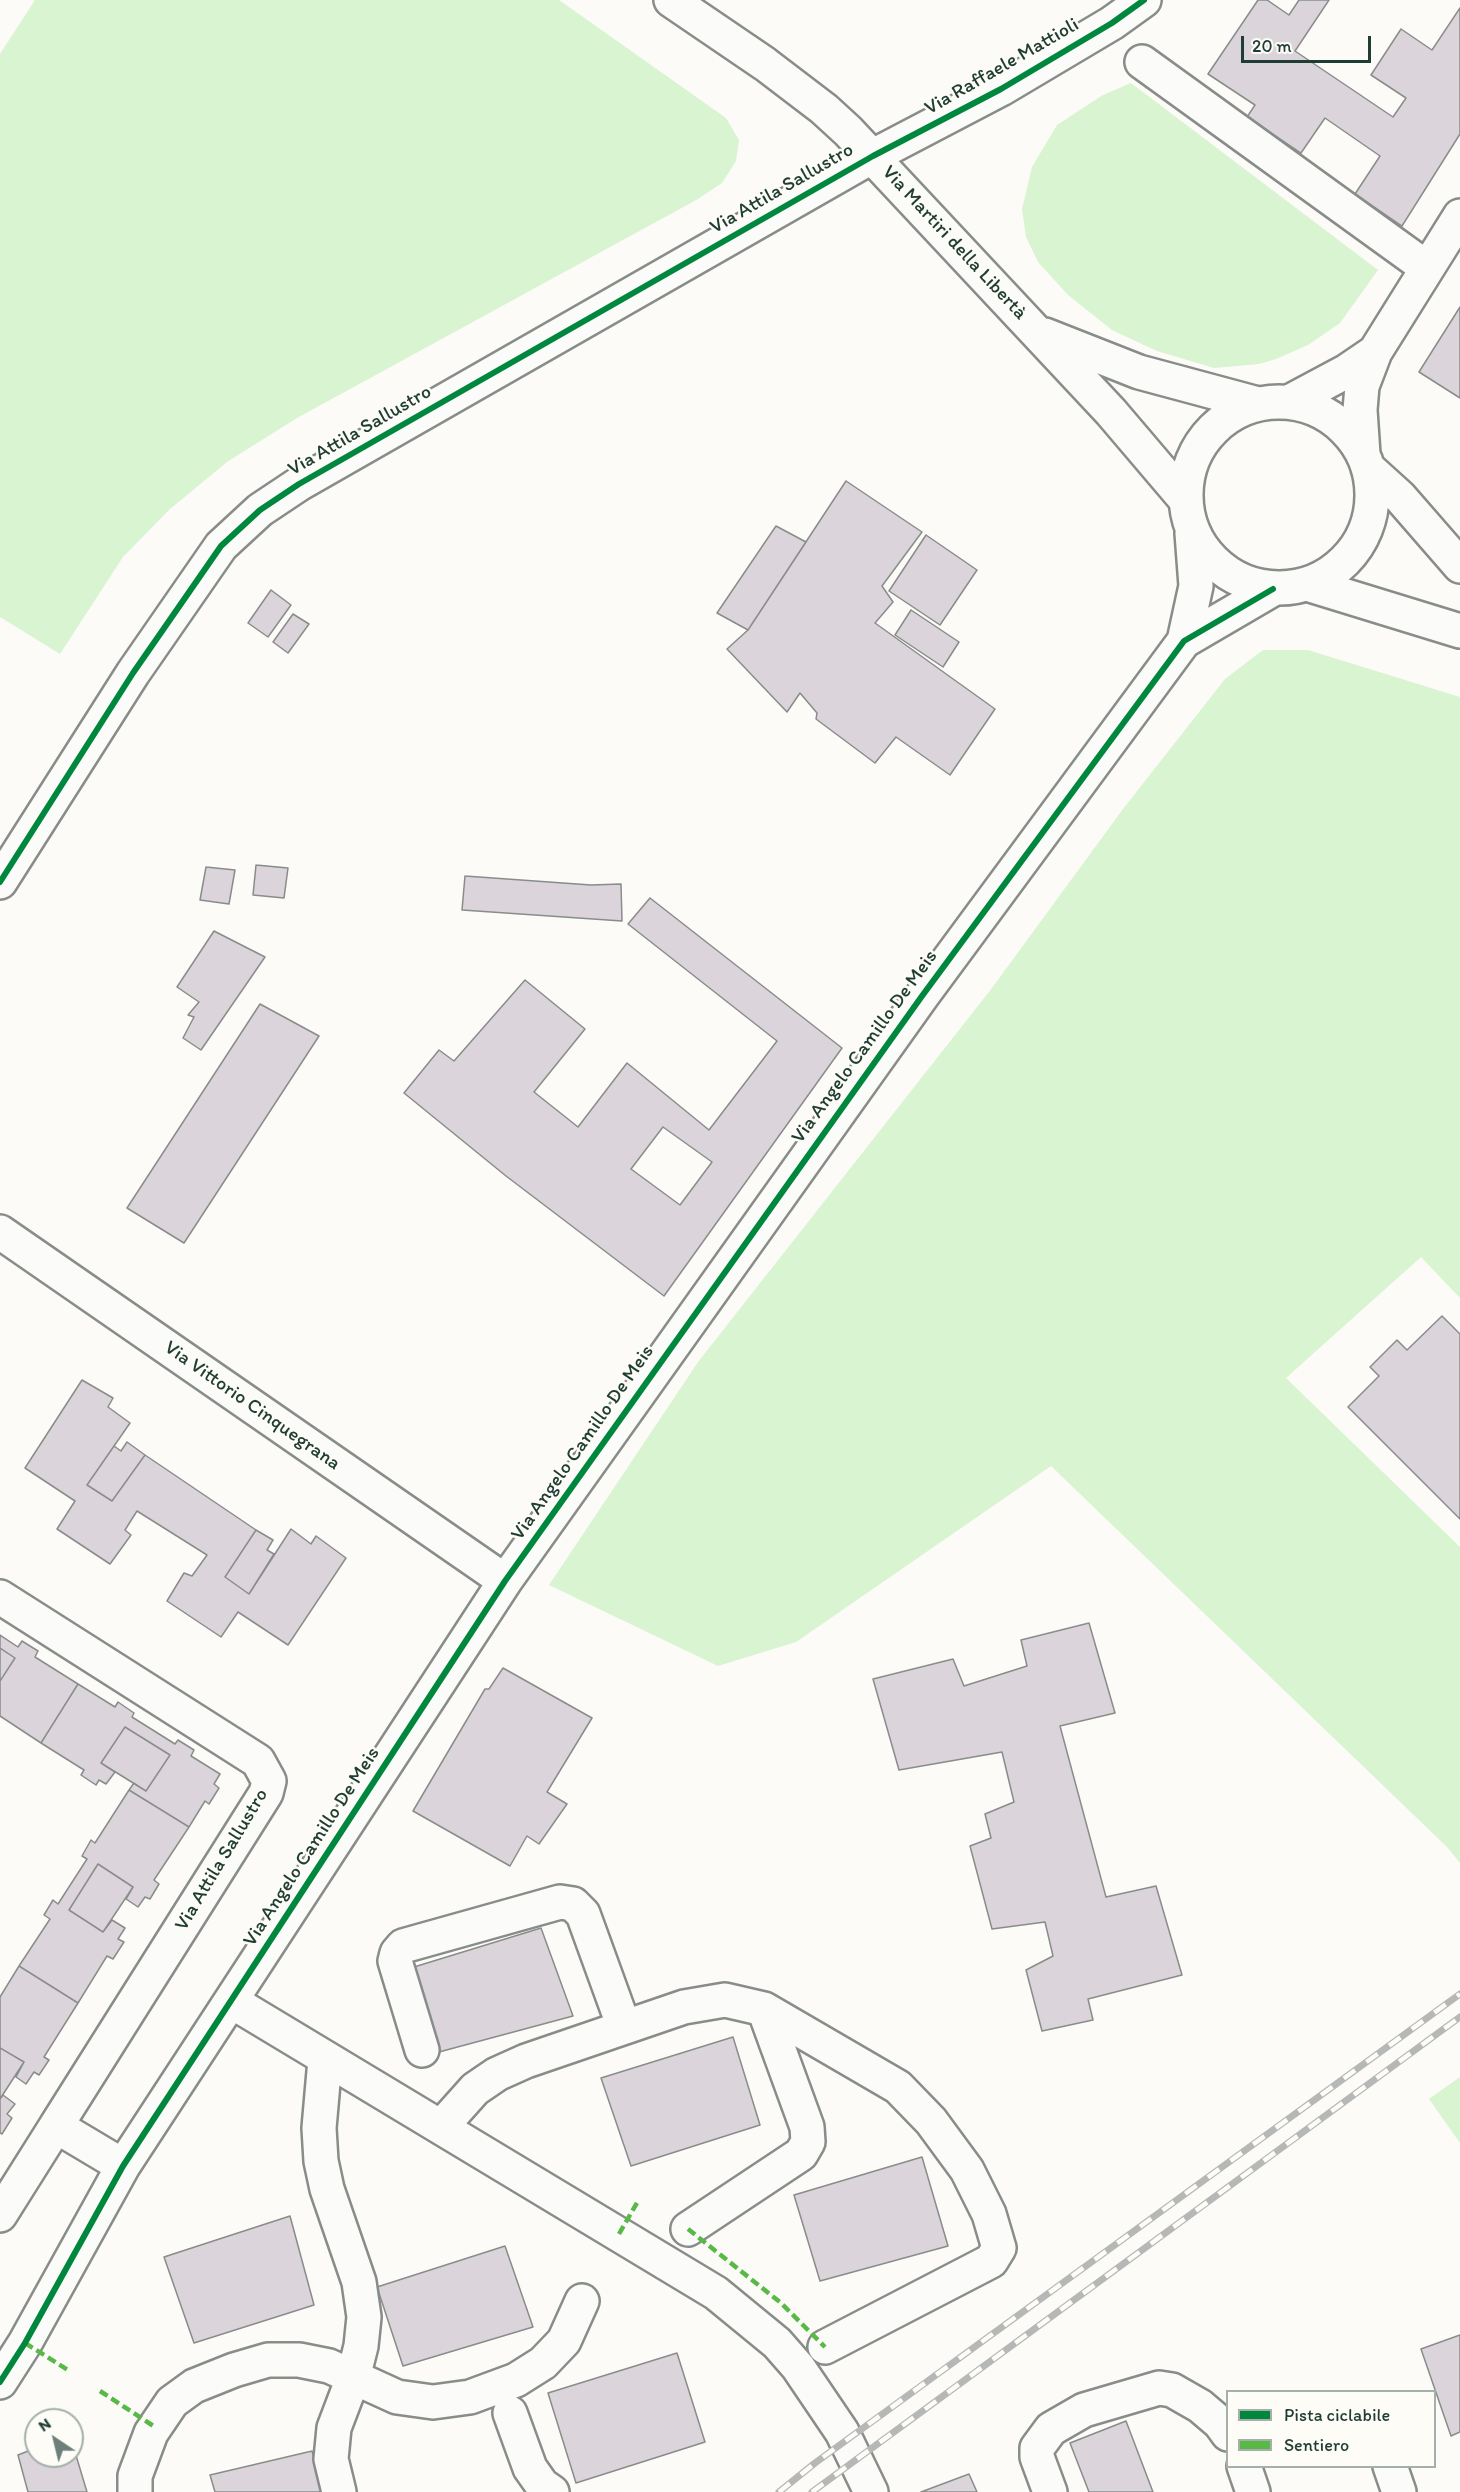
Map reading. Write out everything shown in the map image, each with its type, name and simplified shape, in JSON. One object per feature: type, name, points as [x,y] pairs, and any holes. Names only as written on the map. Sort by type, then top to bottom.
[{"type":"street","name":"Via Martiri della Libertà","points":[[671,0],[824,109],[873,156],[1037,332],[1185,499]]},
{"type":"street","name":"Via Raffaele Mattioli","points":[[873,156],[1001,89],[1112,23],[1143,0]]},
{"type":"street","points":[[1142,62],[1427,268]]},
{"type":"street","name":"Via Attila Sallustro","points":[[0,882],[134,673],[220,546],[260,510],[299,484],[873,156]]},
{"type":"street","name":"Via Angelo Camillo De Meis","points":[[0,2382],[25,2343],[123,2166],[505,1581],[922,996],[1184,641],[1273,589],[1307,584],[1341,565],[1363,534],[1374,499],[1365,461],[1360,410],[1362,386],[1375,351],[1460,216]]},
{"type":"street","name":"Via Martiri della Libertà","points":[[1037,332],[1139,372],[1274,403]]},
{"type":"street","name":"Via Angelo Camillo De Meis","points":[[1184,641],[1196,586],[1192,531],[1185,499],[1190,466],[1205,437],[1230,415],[1274,403],[1347,371],[1375,351]]},
{"type":"street","name":"Via Angelo Camillo De Meis","points":[[1274,403],[1315,409],[1332,419],[1347,432],[1365,461]]},
{"type":"street","points":[[1365,461],[1400,496],[1460,566]]},
{"type":"street","name":"Via Angelo Camillo De Meis","points":[[1192,531],[1206,554],[1224,572],[1240,580],[1273,589]]},
{"type":"street","points":[[1307,584],[1460,630]]},
{"type":"street","name":"Via Vittorio Cinquegrana","points":[[0,1232],[505,1581]]},
{"type":"street","name":"Via Attila Sallustro","points":[[0,1597],[258,1761],[269,1781],[266,1793],[0,2215]]},
{"type":"street","points":[[422,2050],[395,1961],[397,1953],[403,1946],[560,1902],[573,1904],[583,1914],[624,2027]]},
{"type":"street","points":[[441,2127],[475,2089],[497,2073],[526,2061],[684,2007],[725,2000],[764,2008],[898,2087],[931,2121],[967,2170],[989,2214],[999,2248],[991,2261],[825,2347]]},
{"type":"street","points":[[231,2001],[325,2060],[441,2127],[716,2293],[750,2319],[777,2343],[819,2395],[842,2432],[872,2492]]},
{"type":"street","points":[[688,2229],[801,2154],[808,2142],[807,2127],[764,2008]]},
{"type":"street","points":[[325,2060],[319,2128],[321,2161],[327,2188],[359,2282],[364,2317],[361,2346],[353,2378],[334,2428],[331,2459],[339,2492]]},
{"type":"street","points":[[56,2126],[123,2166]]},
{"type":"street","points":[[135,2492],[135,2476],[151,2433],[172,2402],[194,2386],[234,2370],[268,2360],[299,2360],[329,2366],[397,2397],[433,2402],[470,2397],[516,2380],[543,2363],[564,2341],[582,2301]]},
{"type":"street","points":[[1050,2492],[1037,2457],[1037,2448],[1051,2429],[1084,2410],[1159,2388],[1172,2390],[1200,2406],[1220,2423],[1226,2432]]},
{"type":"street","points":[[510,2414],[538,2490]]},
{"type":"street","points":[[1245,2468],[1253,2492]]},
{"type":"street","points":[[1391,2468],[1399,2492]]},
{"type":"green space","points":[[35,0],[559,0],[726,118],[739,140],[736,161],[722,183],[698,199],[297,418],[227,462],[170,509],[123,557],[60,654],[0,617],[0,54]]},
{"type":"green space","points":[[1131,83],[1378,270],[1340,323],[1308,345],[1276,359],[1259,364],[1214,368],[1157,351],[1112,330],[1068,295],[1038,262],[1026,237],[1022,209],[1032,167],[1057,125],[1103,95]]},
{"type":"green space","points":[[1263,650],[1308,650],[1460,697],[1460,1298],[1421,1257],[1286,1378],[1460,1547],[1460,1863],[1447,1847],[1051,1466],[796,1642],[718,1666],[549,1585],[698,1362],[992,988],[1123,809],[1225,679]]},
{"type":"green space","points":[[1460,2077],[1460,2143],[1429,2099]]},
{"type":"building","points":[[1258,0],[1267,0],[1289,15],[1299,0],[1329,0],[1295,51],[1393,117],[1406,98],[1371,75],[1401,29],[1432,50],[1460,8],[1460,134],[1402,226],[1355,194],[1380,156],[1325,118],[1301,153],[1247,117],[1255,105],[1208,74]]},
{"type":"building","points":[[1460,307],[1460,398],[1419,372]]},
{"type":"building","points":[[846,481],[922,532],[882,586],[893,602],[875,623],[995,709],[950,775],[896,737],[875,763],[816,719],[817,713],[800,693],[787,712],[727,649],[748,630]]},
{"type":"building","points":[[776,526],[806,542],[748,630],[717,613]]},
{"type":"building","points":[[926,535],[977,570],[940,625],[889,591]]},
{"type":"building","points":[[271,590],[291,605],[268,637],[248,623]]},
{"type":"building","points":[[911,610],[959,642],[943,667],[895,635]]},
{"type":"building","points":[[293,614],[309,624],[288,653],[273,642]]},
{"type":"building","points":[[256,865],[288,868],[284,898],[253,895]]},
{"type":"building","points":[[206,867],[235,870],[229,904],[200,900]]},
{"type":"building","points":[[465,876],[591,885],[621,884],[622,921],[462,910]]},
{"type":"building","points":[[650,898],[842,1048],[664,1296],[506,1176],[404,1093],[439,1050],[454,1061],[525,980],[585,1029],[534,1092],[578,1127],[627,1063],[709,1130],[777,1041],[628,924]],"holes":[[[663,1127],[712,1162],[680,1205],[631,1169]]]},
{"type":"building","points":[[214,931],[265,957],[201,1050],[183,1038],[194,1017],[188,1015],[199,1002],[177,987]]},
{"type":"building","points":[[260,1004],[319,1036],[184,1243],[127,1208]]},
{"type":"building","points":[[1442,1316],[1460,1334],[1460,1519],[1348,1407],[1379,1376],[1370,1367],[1397,1340],[1407,1350]]},
{"type":"building","points":[[82,1380],[113,1398],[108,1407],[130,1423],[87,1485],[112,1501],[145,1455],[256,1530],[225,1577],[249,1594],[291,1529],[311,1544],[316,1536],[346,1558],[288,1645],[238,1612],[221,1637],[167,1601],[184,1573],[192,1576],[207,1555],[137,1511],[125,1530],[131,1535],[110,1564],[57,1529],[75,1501],[25,1468]]},
{"type":"building","points":[[127,1442],[145,1455],[112,1501],[87,1485],[114,1446],[121,1451]]},
{"type":"building","points":[[256,1530],[273,1540],[267,1550],[274,1554],[249,1594],[225,1577]]},
{"type":"building","points":[[1089,1623],[1115,1713],[1060,1726],[1106,1897],[1156,1886],[1182,1975],[1088,1999],[1093,2020],[1042,2031],[1026,1970],[1053,1956],[1045,1922],[992,1929],[970,1846],[991,1838],[985,1814],[1014,1802],[1002,1752],[899,1770],[873,1679],[953,1659],[964,1686],[1027,1666],[1021,1640]]},
{"type":"building","points":[[0,1635],[18,1647],[22,1641],[38,1651],[35,1657],[78,1684],[41,1743],[0,1716],[0,1681],[15,1658],[0,1648]]},
{"type":"building","points":[[0,1648],[15,1658],[0,1681]]},
{"type":"building","points":[[503,1668],[592,1718],[547,1792],[567,1804],[539,1844],[527,1836],[510,1866],[413,1811],[485,1689],[489,1689]]},
{"type":"building","points":[[78,1684],[115,1707],[118,1702],[134,1713],[132,1717],[175,1744],[178,1740],[194,1750],[191,1756],[220,1774],[214,1784],[219,1788],[209,1804],[205,1801],[189,1827],[129,1790],[134,1783],[146,1791],[170,1755],[125,1727],[101,1763],[115,1772],[106,1784],[99,1780],[96,1785],[81,1775],[84,1770],[41,1743]]},
{"type":"building","points":[[125,1727],[170,1755],[146,1791],[101,1763]]},
{"type":"building","points":[[129,1790],[189,1827],[154,1880],[159,1884],[150,1899],[145,1897],[138,1907],[126,1899],[133,1887],[98,1864],[69,1910],[103,1932],[112,1920],[125,1928],[118,1939],[124,1942],[113,1959],[107,1956],[78,2003],[19,1966],[50,1919],[44,1915],[53,1900],[58,1904],[87,1859],[82,1856],[91,1840],[95,1843]]},
{"type":"building","points":[[98,1864],[133,1887],[103,1932],[69,1910]]},
{"type":"building","points":[[541,1928],[573,2016],[439,2052],[414,1967]]},
{"type":"building","points":[[19,1966],[78,2003],[44,2057],[49,2060],[39,2075],[34,2072],[26,2084],[16,2077],[24,2062],[0,2048],[0,1997]]},
{"type":"building","points":[[733,2037],[760,2125],[631,2166],[601,2078]]},
{"type":"building","points":[[0,2048],[24,2062],[0,2099]]},
{"type":"building","points":[[3,2095],[15,2104],[7,2114],[12,2118],[2,2134],[0,2133],[0,2099]]},
{"type":"building","points":[[922,2157],[948,2246],[820,2281],[794,2195]]},
{"type":"building","points":[[290,2216],[314,2305],[194,2343],[164,2257]]},
{"type":"building","points":[[505,2246],[533,2327],[403,2366],[377,2287]]},
{"type":"building","points":[[1460,2335],[1460,2432],[1451,2436],[1436,2390],[1421,2349]]},
{"type":"building","points":[[677,2353],[705,2442],[576,2483],[548,2393]]},
{"type":"building","points":[[1126,2421],[1153,2492],[1089,2492],[1070,2443]]},
{"type":"building","points":[[312,2451],[323,2492],[215,2492],[210,2475]]},
{"type":"building","points":[[24,2453],[24,2468],[80,2468],[87,2492],[28,2492],[18,2455]]},
{"type":"building","points":[[969,2474],[977,2492],[921,2492]]},
{"type":"railway","points":[[779,2492],[815,2463],[1460,1994]]},
{"type":"railway","points":[[812,2492],[1460,2017]]},
{"type":"marked path","points":[[619,2234],[638,2201]]},
{"type":"marked path","points":[[688,2229],[781,2303],[825,2347]]},
{"type":"marked path","points":[[25,2343],[68,2370]]},
{"type":"marked path","points":[[100,2391],[155,2427]]},
{"type":"cycle path","points":[[0,882],[133,673],[221,546],[260,510],[299,484],[873,156],[1001,89],[1112,23],[1144,0]]},
{"type":"cycle path","points":[[0,2382],[25,2343],[123,2166],[505,1581],[922,996],[1184,641],[1273,589]]}]
